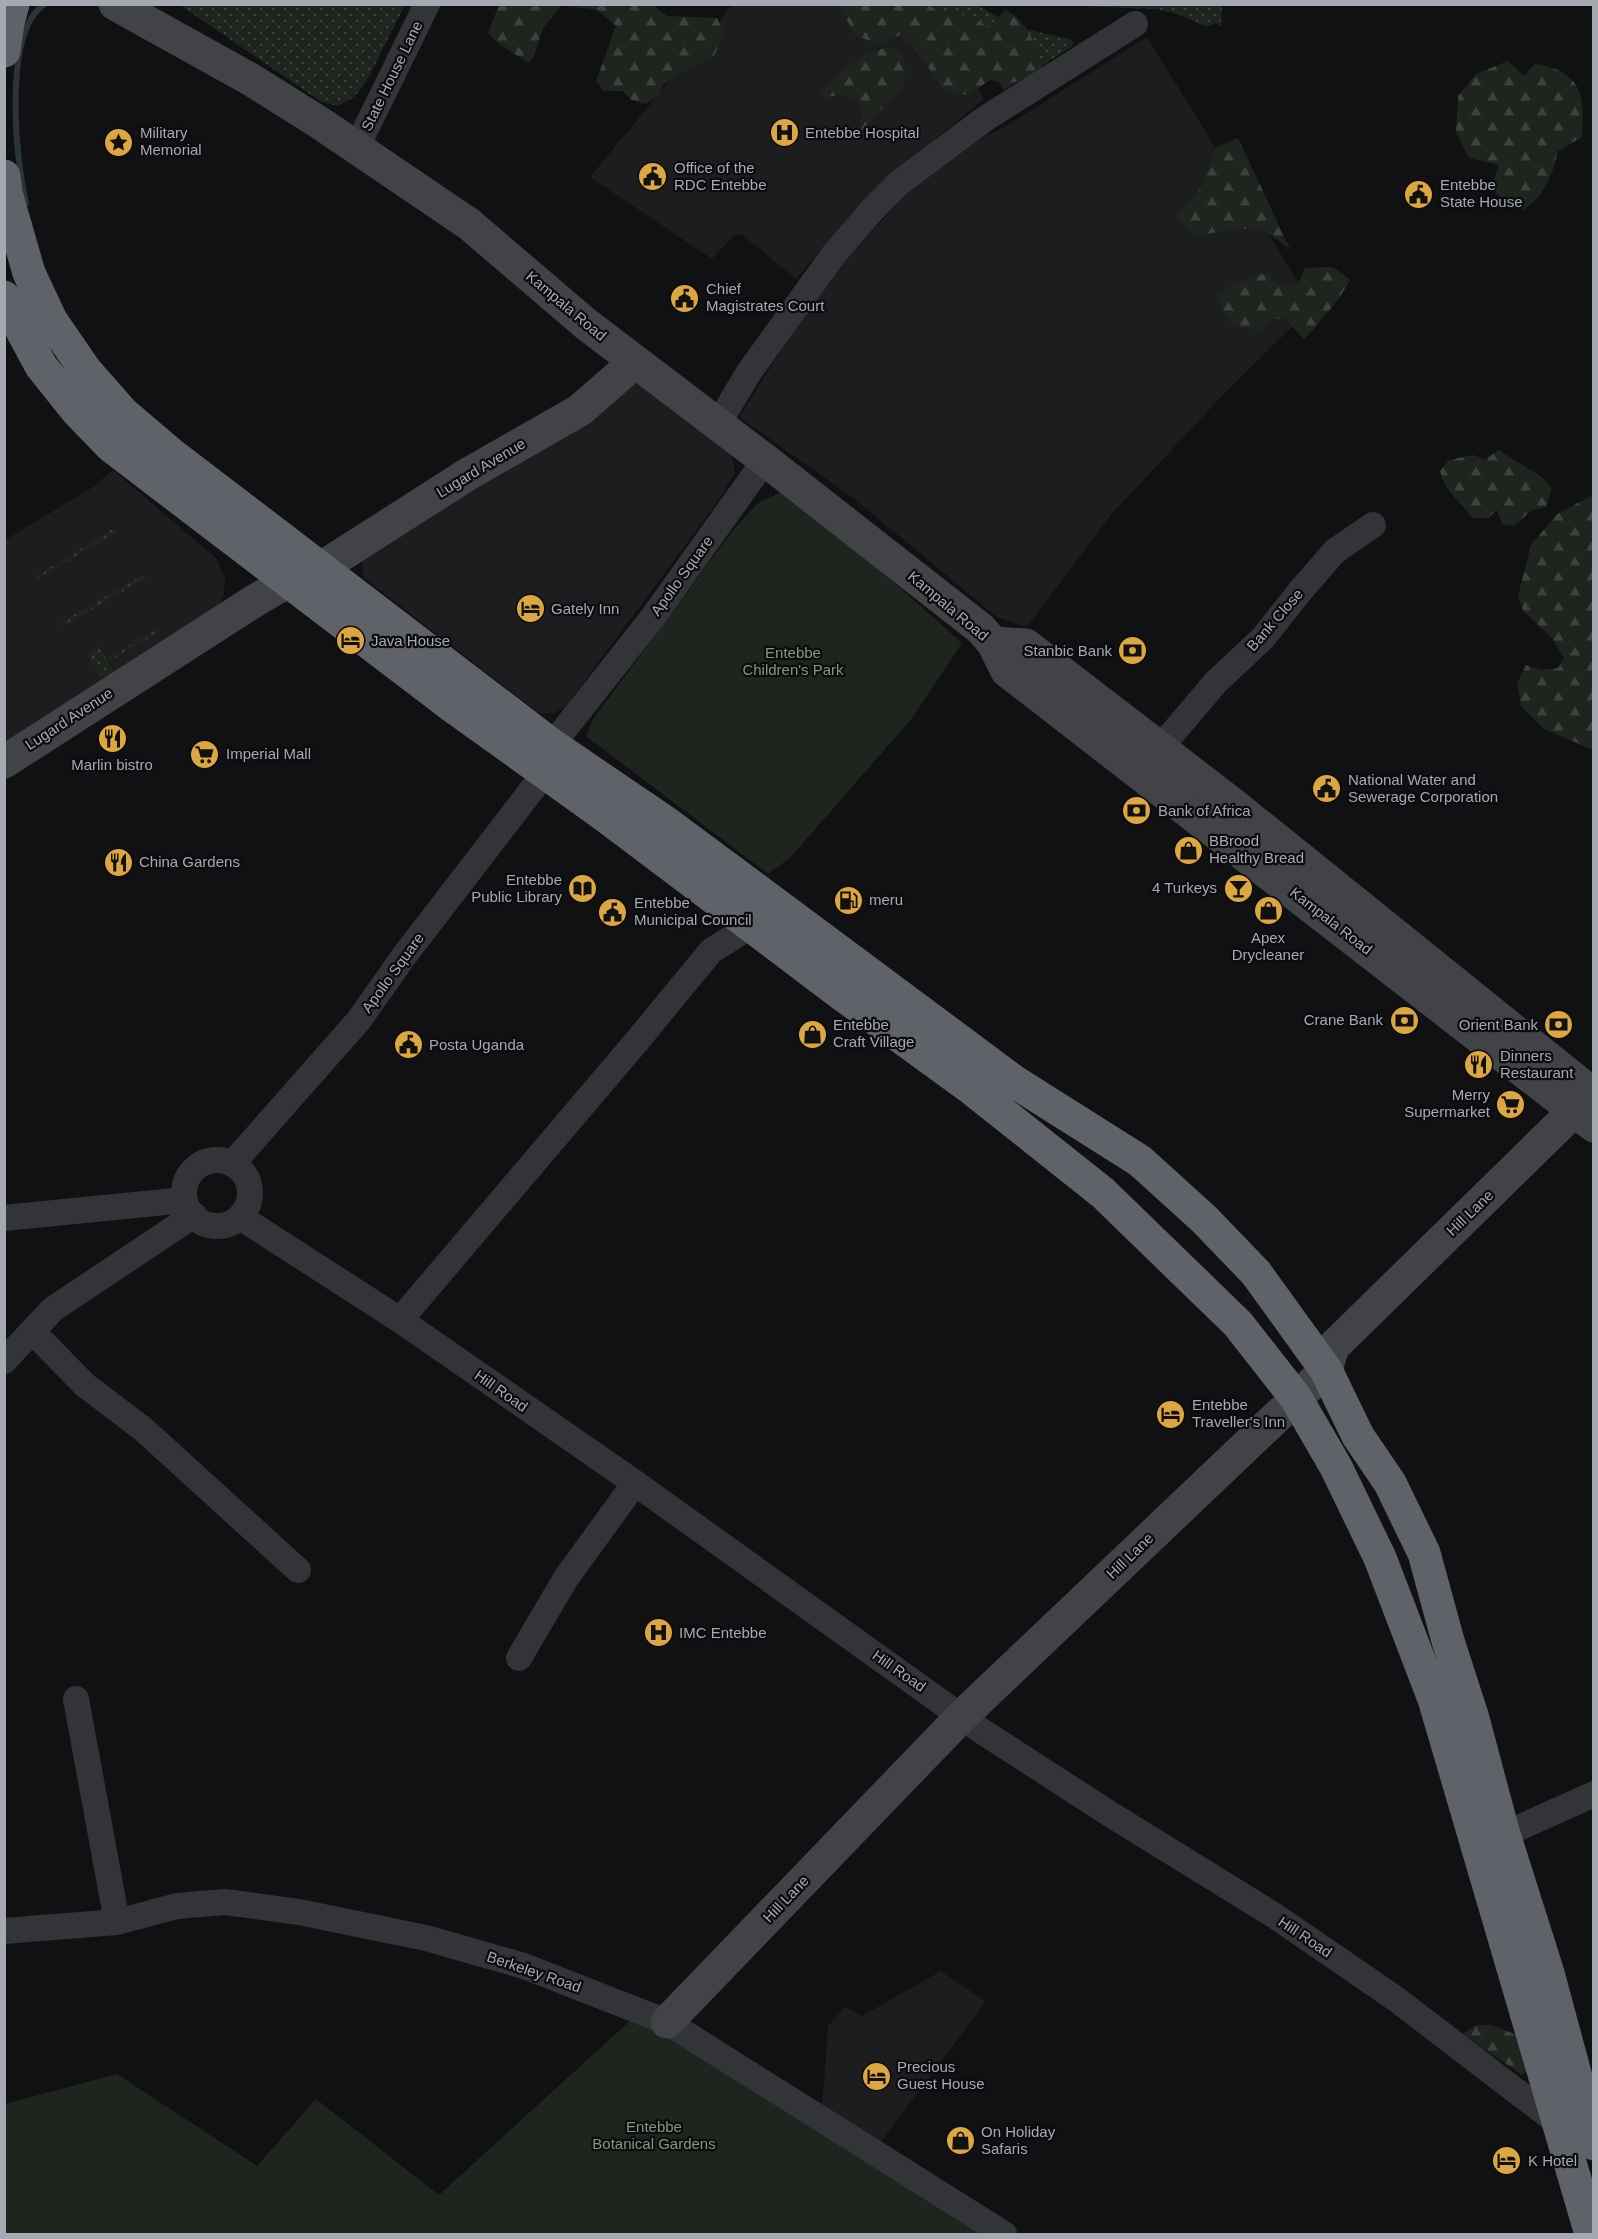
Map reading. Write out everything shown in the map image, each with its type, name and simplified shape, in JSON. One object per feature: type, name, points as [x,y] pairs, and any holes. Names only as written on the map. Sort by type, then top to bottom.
[{"type":"highway","points":[[4,51],[13,4]]},
{"type":"highway","points":[[4,176],[6,193],[29,273],[51,320],[86,371],[122,412],[154,440],[321,568],[548,759],[604,815],[840,993],[972,1089],[1103,1193],[1238,1324],[1296,1398],[1335,1467],[1380,1558],[1434,1699],[1591,2235]]},
{"type":"highway","points":[[5,301],[41,366],[77,411],[112,447],[287,582],[548,759],[668,824],[1015,1083],[1140,1161],[1204,1219],[1256,1273],[1326,1370],[1358,1436],[1390,1484],[1424,1553],[1448,1641],[1472,1715],[1503,1831],[1548,1972],[1593,2144]]},
{"type":"main road","name":"Kampala Road","points":[[115,4],[250,79],[357,147],[470,224],[586,324],[981,629],[993,643],[1007,671],[1589,1102]]},
{"type":"main road","name":"Lugard Avenue","points":[[4,762],[287,582],[321,568],[468,474],[580,410],[635,362]]},
{"type":"main road","name":"Kampala Road","points":[[993,643],[1026,645],[1234,805],[1589,1102]]},
{"type":"main road","name":"Hill Lane","points":[[667,2022],[963,1716],[1326,1370],[1333,1347],[1589,1102]]},
{"type":"street","name":"State House Lane","points":[[357,147],[427,4]]},
{"type":"street","points":[[718,424],[749,372],[834,254],[899,183],[986,118],[1136,24]]},
{"type":"street","name":"Apollo Square","points":[[232,1164],[358,1020],[765,460]]},
{"type":"street","name":"Bank Close","points":[[1159,749],[1216,682],[1263,638],[1335,551],[1373,525]]},
{"type":"street","points":[[400,1320],[711,951],[752,925]]},
{"type":"street","points":[[219,1160],[232,1164],[242,1171],[250,1192],[247,1209],[232,1223],[219,1225],[201,1221],[189,1208],[185,1185],[191,1173],[201,1165],[219,1160]]},
{"type":"street","points":[[4,1218],[189,1208]]},
{"type":"street","points":[[4,1361],[52,1309],[189,1208]]},
{"type":"street","name":"Hill Road","points":[[240,1217],[400,1320],[963,1716],[1110,1814],[1284,1922],[1396,1999],[1558,2123]]},
{"type":"street","points":[[33,1332],[85,1386],[142,1429],[298,1570]]},
{"type":"street","points":[[519,1658],[566,1578],[634,1483]]},
{"type":"street","points":[[76,1699],[117,1922]]},
{"type":"street","points":[[1503,1831],[1512,1831],[1593,1794]]},
{"type":"street","name":"Berkeley Road","points":[[4,1931],[117,1922],[177,1906],[225,1902],[299,1912],[426,1938],[524,1966],[667,2022],[1004,2235]]},
{"type":"shaded area","name":"Entebbe Hospital","points":[[732,5],[888,5],[974,82],[984,99],[885,181],[862,203],[796,279],[741,234],[734,236],[712,259],[590,177]]},
{"type":"shaded area","points":[[1147,37],[1313,306],[1220,398],[1110,516],[1027,627],[997,617],[853,498],[739,417],[805,312],[842,264],[906,194],[926,177],[985,136],[1005,127]]},
{"type":"shaded area","points":[[637,383],[728,446],[735,472],[719,500],[566,706],[555,713],[540,714],[363,577],[362,562],[369,554],[624,386]]},
{"type":"shaded area","points":[[113,470],[216,558],[225,577],[224,594],[217,615],[5,745],[5,540],[93,487]]},
{"type":"shaded area","points":[[941,1971],[986,2002],[880,2143],[822,2108],[828,2026],[845,2007],[862,2016]]},
{"type":"green space","points":[[405,4],[366,82],[354,97],[338,106],[320,101],[180,5]]},
{"type":"green space","points":[[499,5],[562,5],[543,28],[534,56],[529,63],[500,45],[488,33]]},
{"type":"green space","points":[[562,5],[653,5],[667,16],[717,18],[724,34],[714,56],[680,73],[663,85],[658,96],[646,104],[632,100],[622,91],[604,91],[596,81],[616,26],[597,10]]},
{"type":"green space","points":[[841,5],[929,5],[937,12],[971,16],[989,28],[1005,10],[1019,19],[1024,26],[1043,67],[1026,80],[1005,82],[990,80],[968,95],[945,92],[914,46],[900,35],[879,44],[855,35]]},
{"type":"green space","points":[[888,5],[978,5],[1002,20],[1074,42],[1071,47],[1004,90],[991,71]]},
{"type":"green space","points":[[1054,5],[1222,5],[1221,27],[1215,23],[1210,26],[1202,25],[1178,14],[1157,9]]},
{"type":"green space","points":[[890,47],[900,51],[905,67],[904,85],[860,132],[863,110],[857,99],[843,95],[824,97],[821,93],[833,79],[866,53]]},
{"type":"green space","points":[[1508,61],[1524,76],[1535,64],[1563,72],[1577,87],[1583,109],[1582,137],[1558,151],[1553,169],[1542,191],[1523,210],[1500,200],[1492,184],[1499,165],[1469,158],[1456,132],[1458,96],[1476,74]]},
{"type":"green space","points":[[1238,138],[1290,249],[1262,229],[1239,229],[1193,236],[1175,217],[1203,185],[1215,148]]},
{"type":"green space","points":[[1333,267],[1350,280],[1338,300],[1304,340],[1285,318],[1272,319],[1262,330],[1234,326],[1224,313],[1216,296],[1236,282],[1266,273],[1280,286],[1298,284],[1305,268]]},
{"type":"green space","points":[[1499,450],[1543,478],[1552,488],[1546,507],[1532,510],[1514,526],[1502,524],[1497,510],[1488,518],[1473,518],[1449,491],[1440,471],[1449,460],[1473,455],[1487,460]]},
{"type":"green space","name":"Entebbe Children's Park","points":[[779,493],[794,496],[807,505],[962,643],[912,718],[790,858],[768,874],[586,736],[593,719],[734,529],[757,504]]},
{"type":"green space","points":[[1593,495],[1593,750],[1544,729],[1521,706],[1517,684],[1526,665],[1541,670],[1558,668],[1564,658],[1551,637],[1524,612],[1518,596],[1531,545],[1557,514]]},
{"type":"green space","points":[[115,528],[117,532],[36,580],[34,579],[34,577]]},
{"type":"green space","points":[[144,574],[146,578],[64,626],[60,625],[60,623]]},
{"type":"green space","points":[[157,629],[159,632],[108,662],[116,678],[104,682],[88,656],[89,652],[98,645],[106,659]]},
{"type":"green space","name":"Entebbe Botanical Gardens","points":[[643,2009],[985,2234],[5,2234],[5,2104],[117,2074],[257,2166],[316,2099],[439,2195]]},
{"type":"green space","points":[[1476,2025],[1491,2025],[1525,2038],[1533,2066],[1522,2075],[1463,2034]]},
{"type":"waterway","points":[[26,203],[16,128],[17,67],[22,40],[31,19],[45,4]]},
{"type":"place","name":"Entebbe Hospital","points":[[784,133]]},
{"type":"place","name":"Military Memorial","points":[[119,142]]},
{"type":"place","name":"Office of the RDC Entebbe","points":[[653,177]]},
{"type":"place","name":"Entebbe State House","points":[[1419,194]]},
{"type":"place","name":"Chief Magistrates Court","points":[[685,298]]},
{"type":"place","name":"Gately Inn","points":[[530,609]]},
{"type":"place","name":"Java House","points":[[350,641]]},
{"type":"place","name":"Stanbic Bank","points":[[1133,651]]},
{"type":"place","name":"Marlin bistro","points":[[112,738]]},
{"type":"place","name":"Imperial Mall","points":[[205,754]]},
{"type":"place","name":"National Water and Sewerage Corporation","points":[[1327,789]]},
{"type":"place","name":"Bank of Africa","points":[[1137,811]]},
{"type":"place","name":"BBrood Healthy Bread","points":[[1188,850]]},
{"type":"place","name":"China Gardens","points":[[118,862]]},
{"type":"place","name":"4 Turkeys","points":[[1238,888]]},
{"type":"place","name":"Entebbe Public Library","points":[[583,889]]},
{"type":"place","name":"meru","points":[[848,900]]},
{"type":"place","name":"Apex Drycleaner","points":[[1268,911]]},
{"type":"place","name":"Entebbe Municipal Council","points":[[613,912]]},
{"type":"place","name":"Crane Bank","points":[[1404,1020]]},
{"type":"place","name":"Orient Bank","points":[[1559,1025]]},
{"type":"place","name":"Entebbe Craft Village","points":[[812,1034]]},
{"type":"place","name":"Posta Uganda","points":[[408,1045]]},
{"type":"place","name":"Dinners Restaurant","points":[[1479,1065]]},
{"type":"place","name":"Merry Supermarket","points":[[1511,1104]]},
{"type":"place","name":"Entebbe Traveller's Inn","points":[[1171,1414]]},
{"type":"place","name":"IMC Entebbe","points":[[658,1633]]},
{"type":"place","name":"Precious Guest House","points":[[876,2076]]},
{"type":"place","name":"On Holiday Safaris","points":[[960,2141]]},
{"type":"place","name":"K Hotel","points":[[1507,2161]]}]
